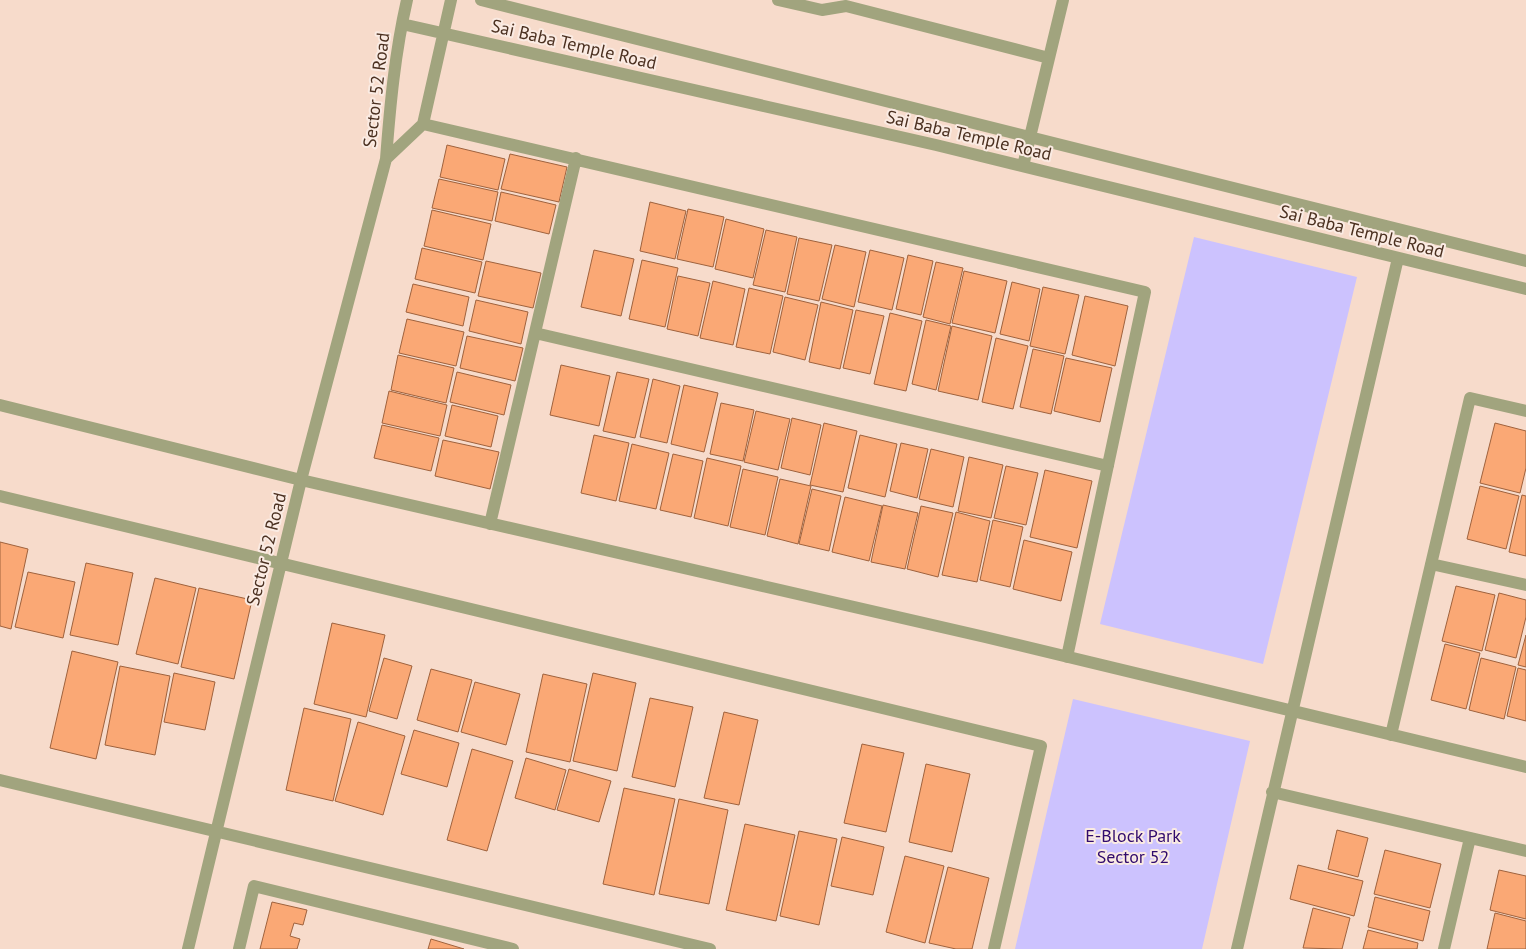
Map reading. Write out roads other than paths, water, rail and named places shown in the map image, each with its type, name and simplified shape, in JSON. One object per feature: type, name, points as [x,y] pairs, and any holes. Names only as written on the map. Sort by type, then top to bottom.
[{"type":"street","name":"Sector 52 Road","points":[[188,949],[301,480],[386,159],[402,24],[407,0]]},
{"type":"street","points":[[451,0],[446,32],[423,124],[576,158],[1145,292],[1067,657]]},
{"type":"street","name":"Sai Baba Temple Road","points":[[481,0],[1526,261]]},
{"type":"street","points":[[778,0],[822,10],[848,3],[1049,58]]},
{"type":"street","points":[[1023,166],[1063,0]]},
{"type":"street","name":"Sai Baba Temple Road","points":[[402,24],[446,32],[1023,166],[1526,289]]},
{"type":"street","name":"Sector 52 Road","points":[[386,159],[423,124]]},
{"type":"street","points":[[490,524],[576,158]]},
{"type":"street","points":[[1236,949],[1398,258]]},
{"type":"street","points":[[535,333],[1108,466]]},
{"type":"street","points":[[1391,735],[1470,398],[1526,411]]},
{"type":"street","points":[[0,405],[301,480],[1067,657],[1526,767]]},
{"type":"street","points":[[0,496],[1041,746],[994,949]]},
{"type":"street","points":[[1431,564],[1526,585]]},
{"type":"street","points":[[0,780],[216,833],[710,949]]},
{"type":"street","points":[[1272,792],[1526,851]]},
{"type":"street","points":[[1444,949],[1470,838]]},
{"type":"street","points":[[239,949],[254,886],[506,948]]},
{"type":"park label","name":"E-Block Park Sector 52","points":[[1133,845]]}]
